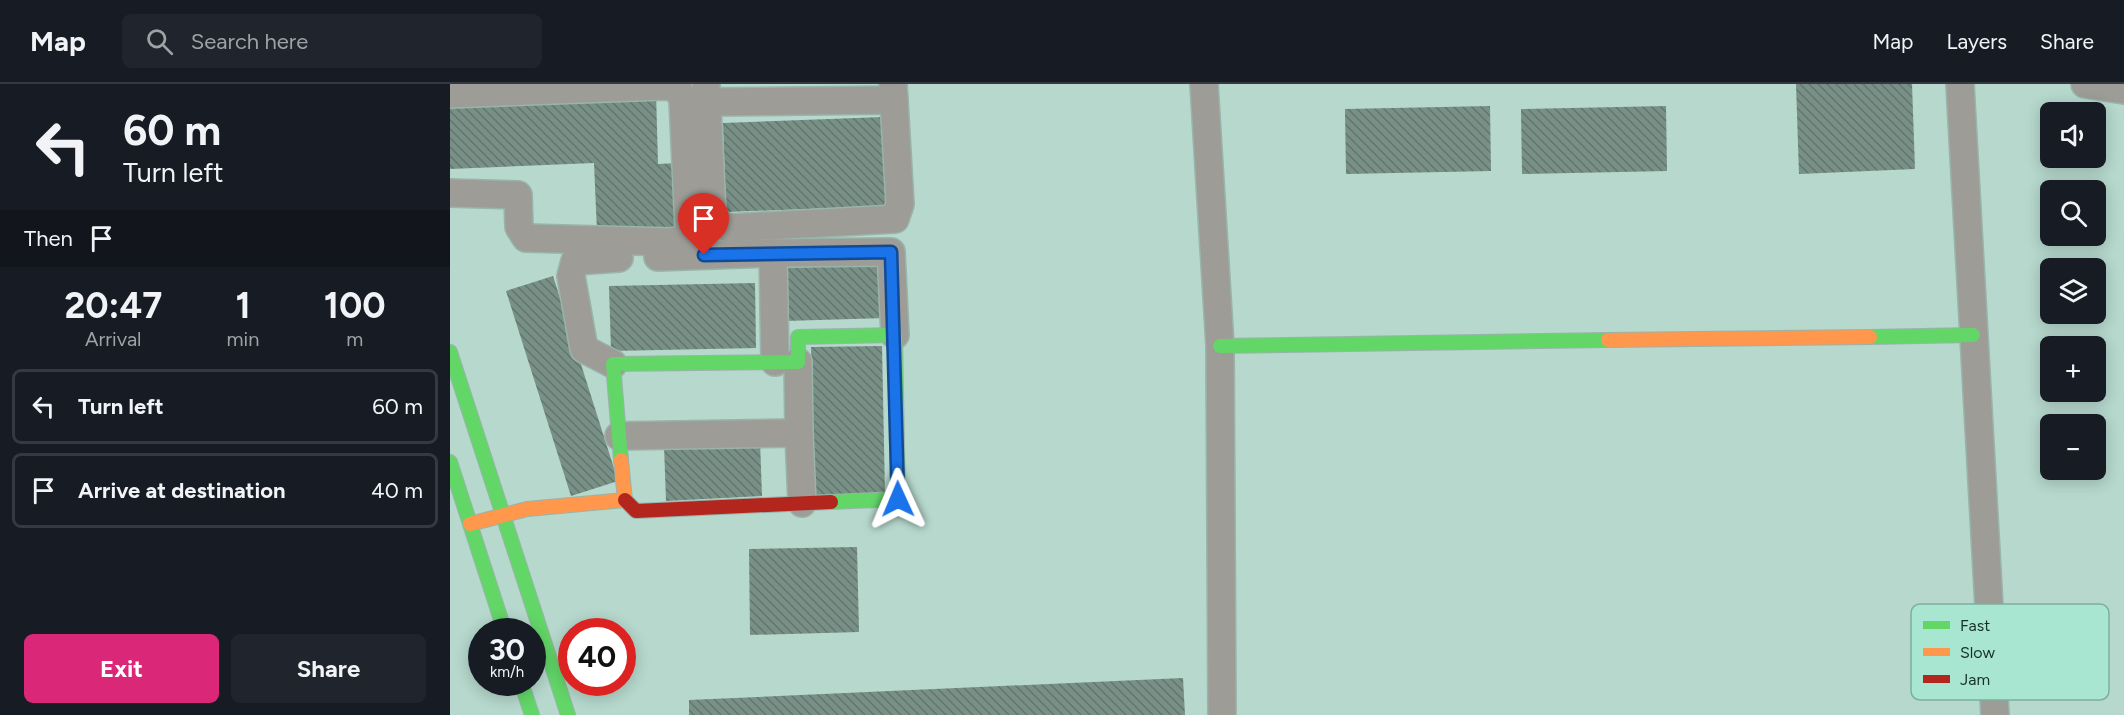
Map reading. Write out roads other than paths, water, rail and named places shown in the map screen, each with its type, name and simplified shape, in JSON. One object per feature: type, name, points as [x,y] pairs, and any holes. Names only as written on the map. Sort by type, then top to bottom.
[{"type":"street","points":[[1204,84],[1220,346],[1222,715]]},
{"type":"street","points":[[1960,84],[1989,604]]},
{"type":"street","points":[[2085,84],[2124,90]]},
{"type":"street","points":[[450,94],[677,87],[683,100],[689,229],[684,239],[671,242],[526,238],[519,227],[518,195],[450,193]]},
{"type":"street","points":[[893,92],[900,204],[895,219],[728,228],[718,224],[712,212],[707,93],[893,92]]},
{"type":"street","points":[[613,364],[625,500],[636,511],[898,499],[891,252],[773,253],[575,261],[571,276],[584,349],[613,364],[786,362]]},
{"type":"street","points":[[773,253],[786,362],[799,433],[802,503]]},
{"type":"street","points":[[786,362],[798,337],[895,334]]},
{"type":"street","points":[[1220,346],[1973,335]]},
{"type":"street","points":[[450,352],[568,715]]},
{"type":"street","points":[[619,436],[799,433]]},
{"type":"street","points":[[450,462],[500,618]]},
{"type":"street","points":[[470,524],[501,513],[568,503],[625,500]]},
{"type":"street","points":[[526,696],[532,715]]},
{"type":"street","points":[[1994,700],[1995,715]]}]
